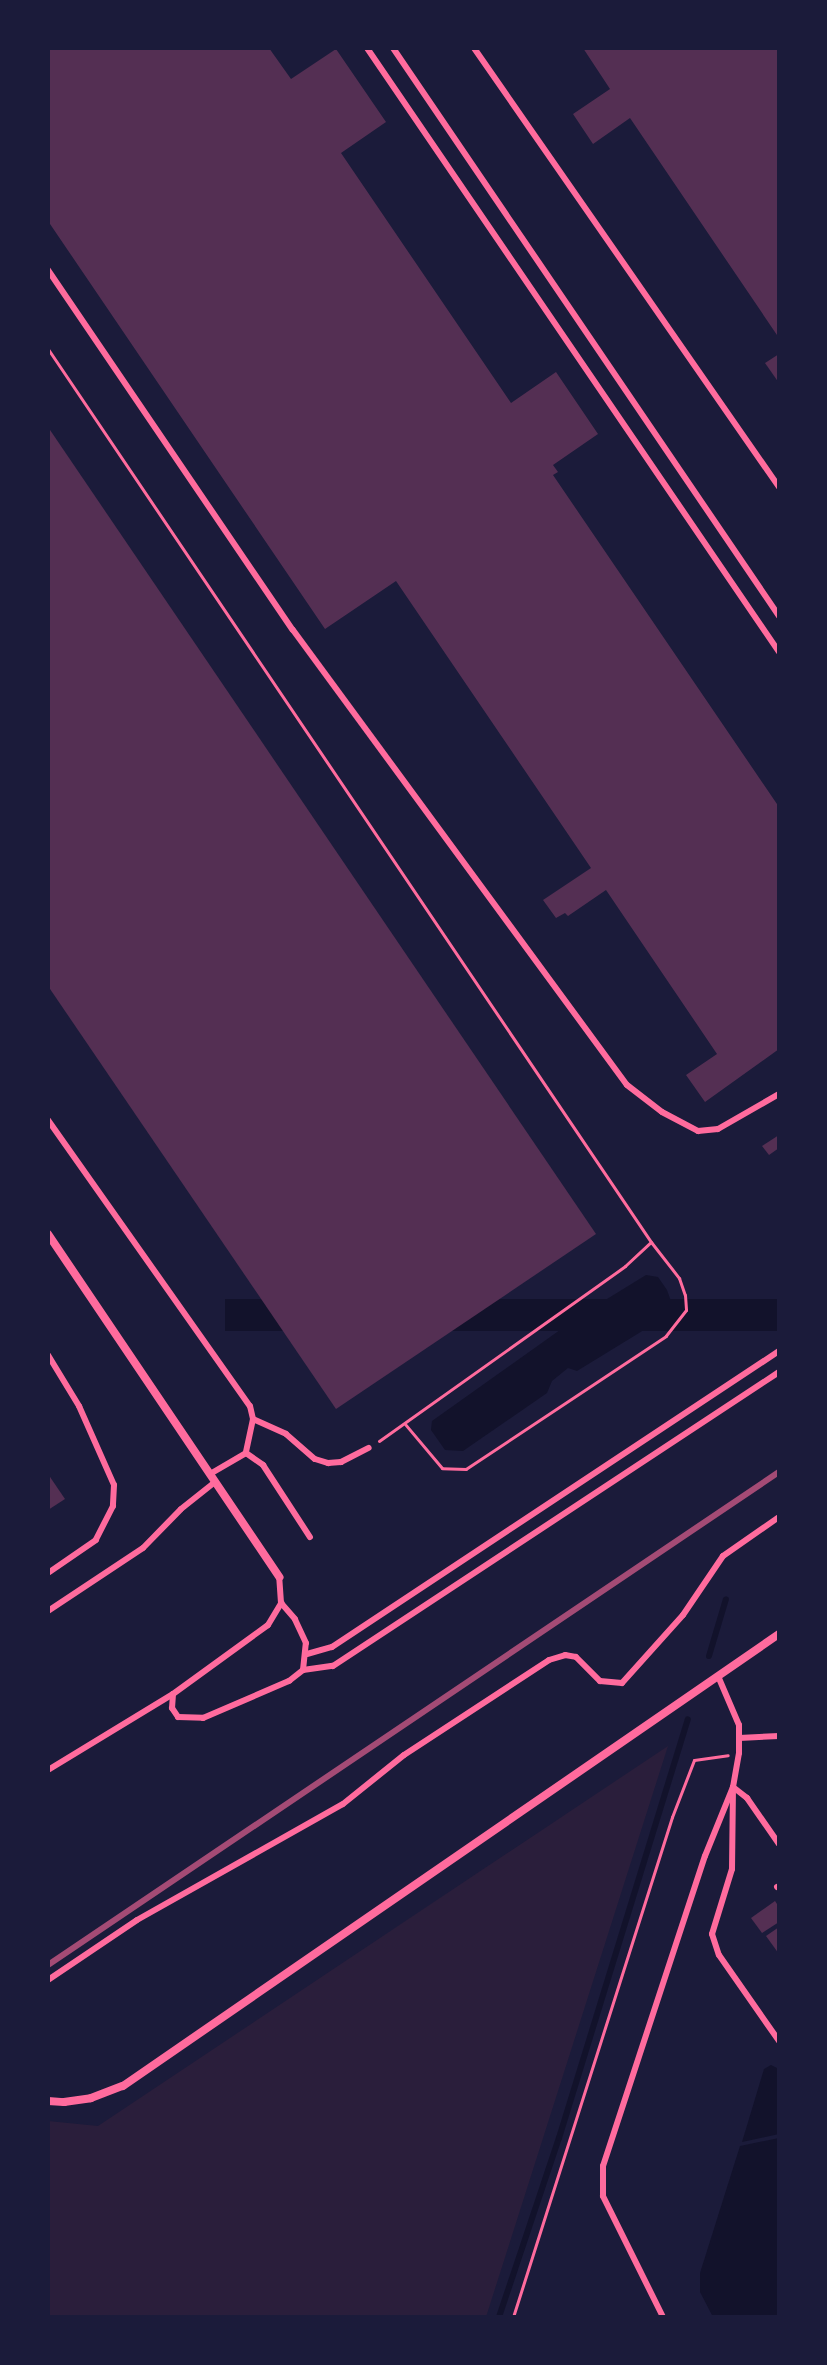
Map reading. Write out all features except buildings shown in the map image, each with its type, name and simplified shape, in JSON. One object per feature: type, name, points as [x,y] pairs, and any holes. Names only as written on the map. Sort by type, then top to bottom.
[{"type":"street","points":[[48,1234],[279,1577]]},
{"type":"street","points":[[48,2101],[91,2098],[123,2086],[779,1634]]},
{"type":"lane","points":[[367,48],[779,652]]},
{"type":"lane","points":[[393,48],[779,616]]},
{"type":"lane","points":[[474,48],[779,487]]},
{"type":"lane","points":[[48,270],[285,620],[627,1085],[662,1112],[698,1131],[718,1129],[779,1094]]},
{"type":"lane","points":[[48,1120],[250,1406],[253,1419],[246,1453],[213,1478],[143,1548],[48,1611]]},
{"type":"lane","points":[[307,1654],[332,1647],[779,1351]]},
{"type":"lane","points":[[48,1355],[79,1406],[114,1485],[113,1506],[96,1540],[48,1573]]},
{"type":"lane","points":[[173,1694],[172,1708],[178,1717],[203,1718],[289,1681],[303,1670],[333,1666],[779,1372]]},
{"type":"lane","points":[[253,1419],[286,1434],[315,1459],[328,1463],[341,1462],[369,1448]]},
{"type":"lane","points":[[246,1453],[263,1465],[310,1537]]},
{"type":"lane","points":[[48,1980],[137,1920],[343,1804],[404,1755],[549,1660],[565,1655],[576,1657],[600,1681],[622,1683],[683,1615],[723,1556],[779,1517]]},
{"type":"lane","points":[[48,1770],[173,1694],[268,1625],[281,1603],[279,1577]]},
{"type":"lane","points":[[281,1603],[295,1619],[307,1654],[303,1670]]},
{"type":"lane","points":[[718,1676],[739,1725],[739,1753],[733,1787],[732,1869],[712,1934],[719,1955],[779,2041]]},
{"type":"lane","points":[[739,1738],[779,1736]]},
{"type":"lane","points":[[733,1787],[747,1798],[779,1844]]},
{"type":"lane","points":[[663,2317],[603,2196],[603,2166],[705,1856],[733,1787]]},
{"type":"path","points":[[48,349],[651,1242],[679,1278],[685,1295],[686,1310],[666,1336],[466,1469],[442,1468],[405,1424]]},
{"type":"path","points":[[369,1448],[625,1266],[651,1242]]},
{"type":"path","points":[[513,2317],[672,1817],[694,1760],[739,1753]]},
{"type":"shaded area","points":[[646,1275],[658,1277],[667,1290],[672,1304],[670,1314],[577,1371],[568,1368],[552,1381],[547,1393],[463,1451],[445,1450],[431,1430],[432,1421],[581,1315]]},
{"type":"shaded area","points":[[225,1299],[779,1299],[779,1331],[225,1331]]},
{"type":"shaded area","points":[[668,1746],[486,2317],[48,2317],[48,2121],[98,2126]]},
{"type":"shaded area","points":[[771,2065],[779,2069],[779,2134],[742,2142],[764,2069]]},
{"type":"shaded area","points":[[779,2138],[779,2317],[713,2317],[700,2292],[700,2273],[740,2146]]},
{"type":"waterway","points":[[709,1656],[726,1599]]},
{"type":"waterway","points":[[499,2317],[559,2138],[688,1719]]},
{"type":"railway","points":[[48,1965],[779,1472]]}]
